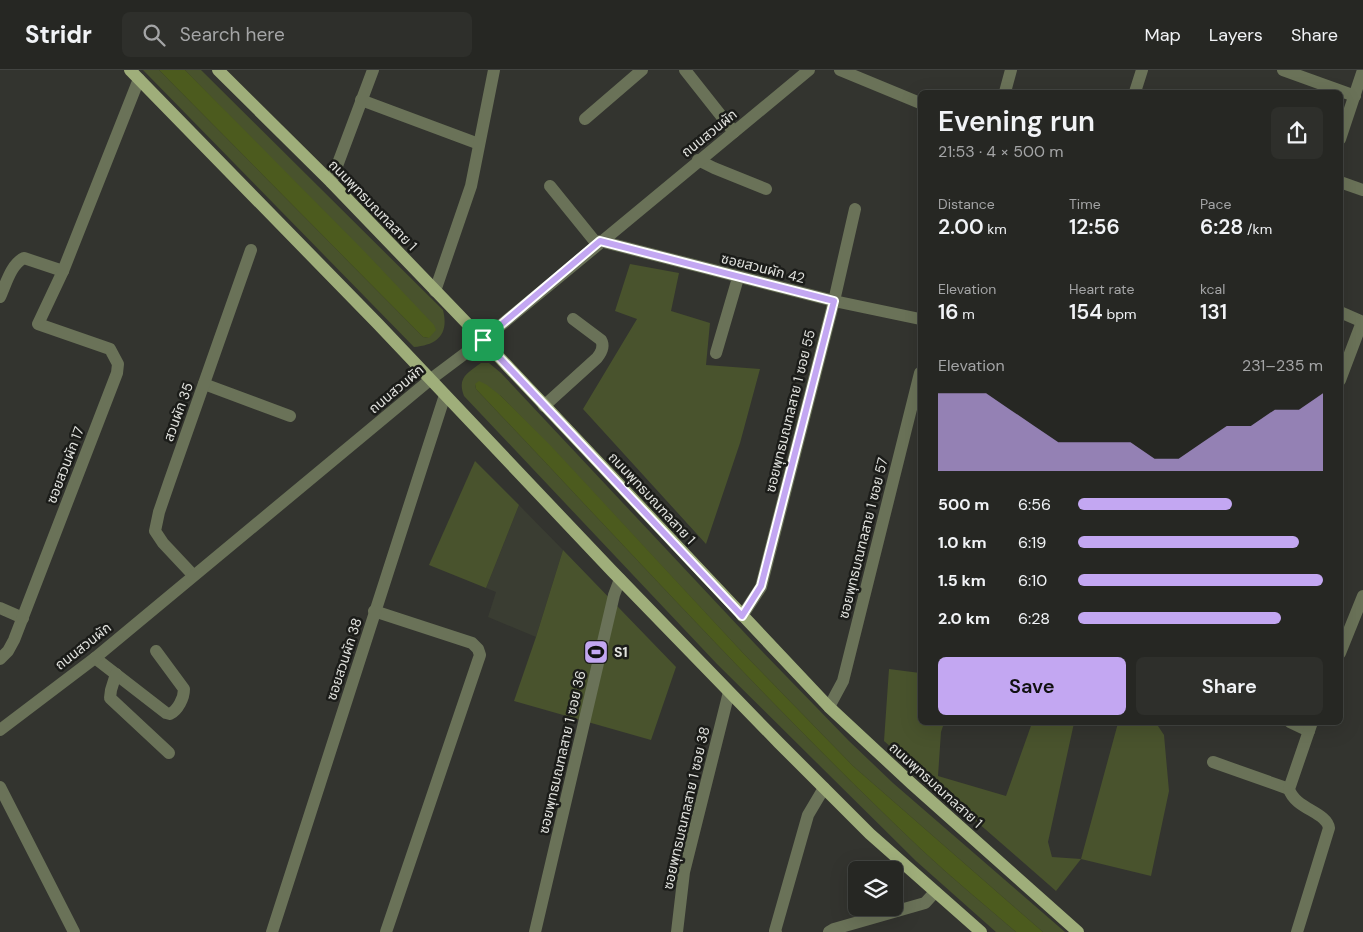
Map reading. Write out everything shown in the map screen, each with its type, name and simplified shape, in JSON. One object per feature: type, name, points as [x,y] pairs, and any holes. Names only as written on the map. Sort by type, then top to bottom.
[{"type":"main road","points":[[130,70],[430,379],[729,692],[870,834],[981,932]]},
{"type":"main road","name":"ถนนพุทธมณฑลสาย 1","points":[[219,70],[435,291],[478,343],[544,406],[829,707],[1078,932]]},
{"type":"street","points":[[330,182],[373,70]]},
{"type":"street","points":[[435,291],[471,186],[494,70]]},
{"type":"street","points":[[585,119],[642,70]]},
{"type":"street","points":[[685,70],[734,132]]},
{"type":"street","name":"ถนนสวนผัก","points":[[0,730],[95,658],[430,379],[478,343],[809,70]]},
{"type":"street","points":[[840,70],[918,103]]},
{"type":"street","points":[[1006,90],[1011,70]]},
{"type":"street","points":[[1135,90],[1142,70]]},
{"type":"street","points":[[1283,70],[1338,90]]},
{"type":"street","points":[[1343,130],[1363,70]]},
{"type":"street","points":[[0,297],[13,268],[19,260],[24,258],[63,271],[139,80]]},
{"type":"street","points":[[1343,92],[1355,96]]},
{"type":"street","points":[[361,100],[478,144]]},
{"type":"street","points":[[698,160],[766,189]]},
{"type":"street","points":[[1343,183],[1363,190]]},
{"type":"street","points":[[550,186],[598,243]]},
{"type":"street","name":"ซอยพุทธมณฑลสาย 1 ซอย 55","points":[[742,616],[761,586],[834,301],[855,209]]},
{"type":"street","name":"ซอยสวนผัก 42","points":[[598,243],[834,301],[918,319]]},
{"type":"street","name":"สวนผัก 35","points":[[193,575],[163,543],[156,531],[159,512],[251,250]]},
{"type":"street","name":"ซอยสวนผัก 17","points":[[0,659],[8,651],[23,618],[117,373],[118,364],[110,349],[38,324],[63,271]]},
{"type":"street","points":[[716,353],[738,278]]},
{"type":"street","points":[[1343,313],[1363,322],[1343,372]]},
{"type":"street","points":[[544,406],[598,358],[602,352],[601,340],[573,319]]},
{"type":"street","name":"ซอยพุทธมณฑลสาย 1 ซอย 57","points":[[829,707],[843,681],[918,381]]},
{"type":"street","points":[[204,384],[290,416]]},
{"type":"street","name":"ซอยสวนผัก 38","points":[[272,932],[445,395]]},
{"type":"street","name":"ซอยพุทธมณฑลสาย 1 ซอย 36","points":[[534,932],[612,604],[620,579]]},
{"type":"street","points":[[1343,646],[1363,596]]},
{"type":"street","points":[[0,608],[23,618]]},
{"type":"street","points":[[374,611],[472,642],[480,655],[386,932]]},
{"type":"street","points":[[95,658],[166,713],[174,713],[184,696],[184,689],[156,651]]},
{"type":"street","points":[[116,674],[110,698],[168,753]]},
{"type":"street","name":"ซอยพุทธมณฑลสาย 1 ซอย 38","points":[[677,932],[684,872],[729,692]]},
{"type":"street","points":[[1297,932],[1329,828],[1327,821],[1296,801],[1289,789],[1311,726]]},
{"type":"street","points":[[1213,762],[1289,789]]},
{"type":"street","points":[[0,787],[74,932]]},
{"type":"street","points":[[776,932],[777,922],[808,815],[824,788]]},
{"type":"street","points":[[829,932],[924,903],[936,892]]},
{"type":"shaded area","points":[[143,70],[159,70],[423,337],[429,338],[219,105],[185,70],[201,70],[443,310],[444,326],[440,337],[430,344],[414,347]]},
{"type":"shaded area","points":[[159,70],[185,70],[365,252],[434,325],[436,330],[429,338],[423,337]]},
{"type":"shaded area","points":[[630,264],[679,273],[671,311],[710,323],[706,365],[760,369],[740,443],[706,544],[583,409],[637,319],[615,311]]},
{"type":"shaded area","points":[[481,363],[489,363],[501,373],[757,646],[849,741],[893,783],[1065,932],[1043,932],[853,766],[743,653],[501,396],[475,384],[476,389],[809,739],[923,851],[1016,932],[996,932],[916,861],[717,664],[464,396],[462,385],[465,376]]},
{"type":"shaded area","points":[[479,381],[501,396],[551,446],[743,653],[853,766],[1043,932],[1016,932],[934,861],[865,795],[752,681],[476,389],[475,384]]},
{"type":"shaded area","points":[[475,461],[519,505],[486,588],[429,565]]},
{"type":"shaded area","points":[[519,505],[563,550],[536,637],[488,617],[496,592],[486,588]]},
{"type":"shaded area","name":"S1","points":[[563,550],[676,667],[651,740],[514,701]]},
{"type":"shaded area","points":[[889,669],[918,673],[918,725],[943,725],[941,732],[938,776],[1006,796],[1031,725],[1074,725],[1048,842],[1052,857],[1081,859],[1056,891],[884,741]]},
{"type":"shaded area","points":[[1117,725],[1157,725],[1164,735],[1169,791],[1151,876],[1081,859]]},
{"type":"place","name":"S1","points":[[596,652]]},
{"type":"route","points":[[600,241],[738,278],[834,301],[761,586],[742,616],[544,406],[483,340],[600,241]]}]
